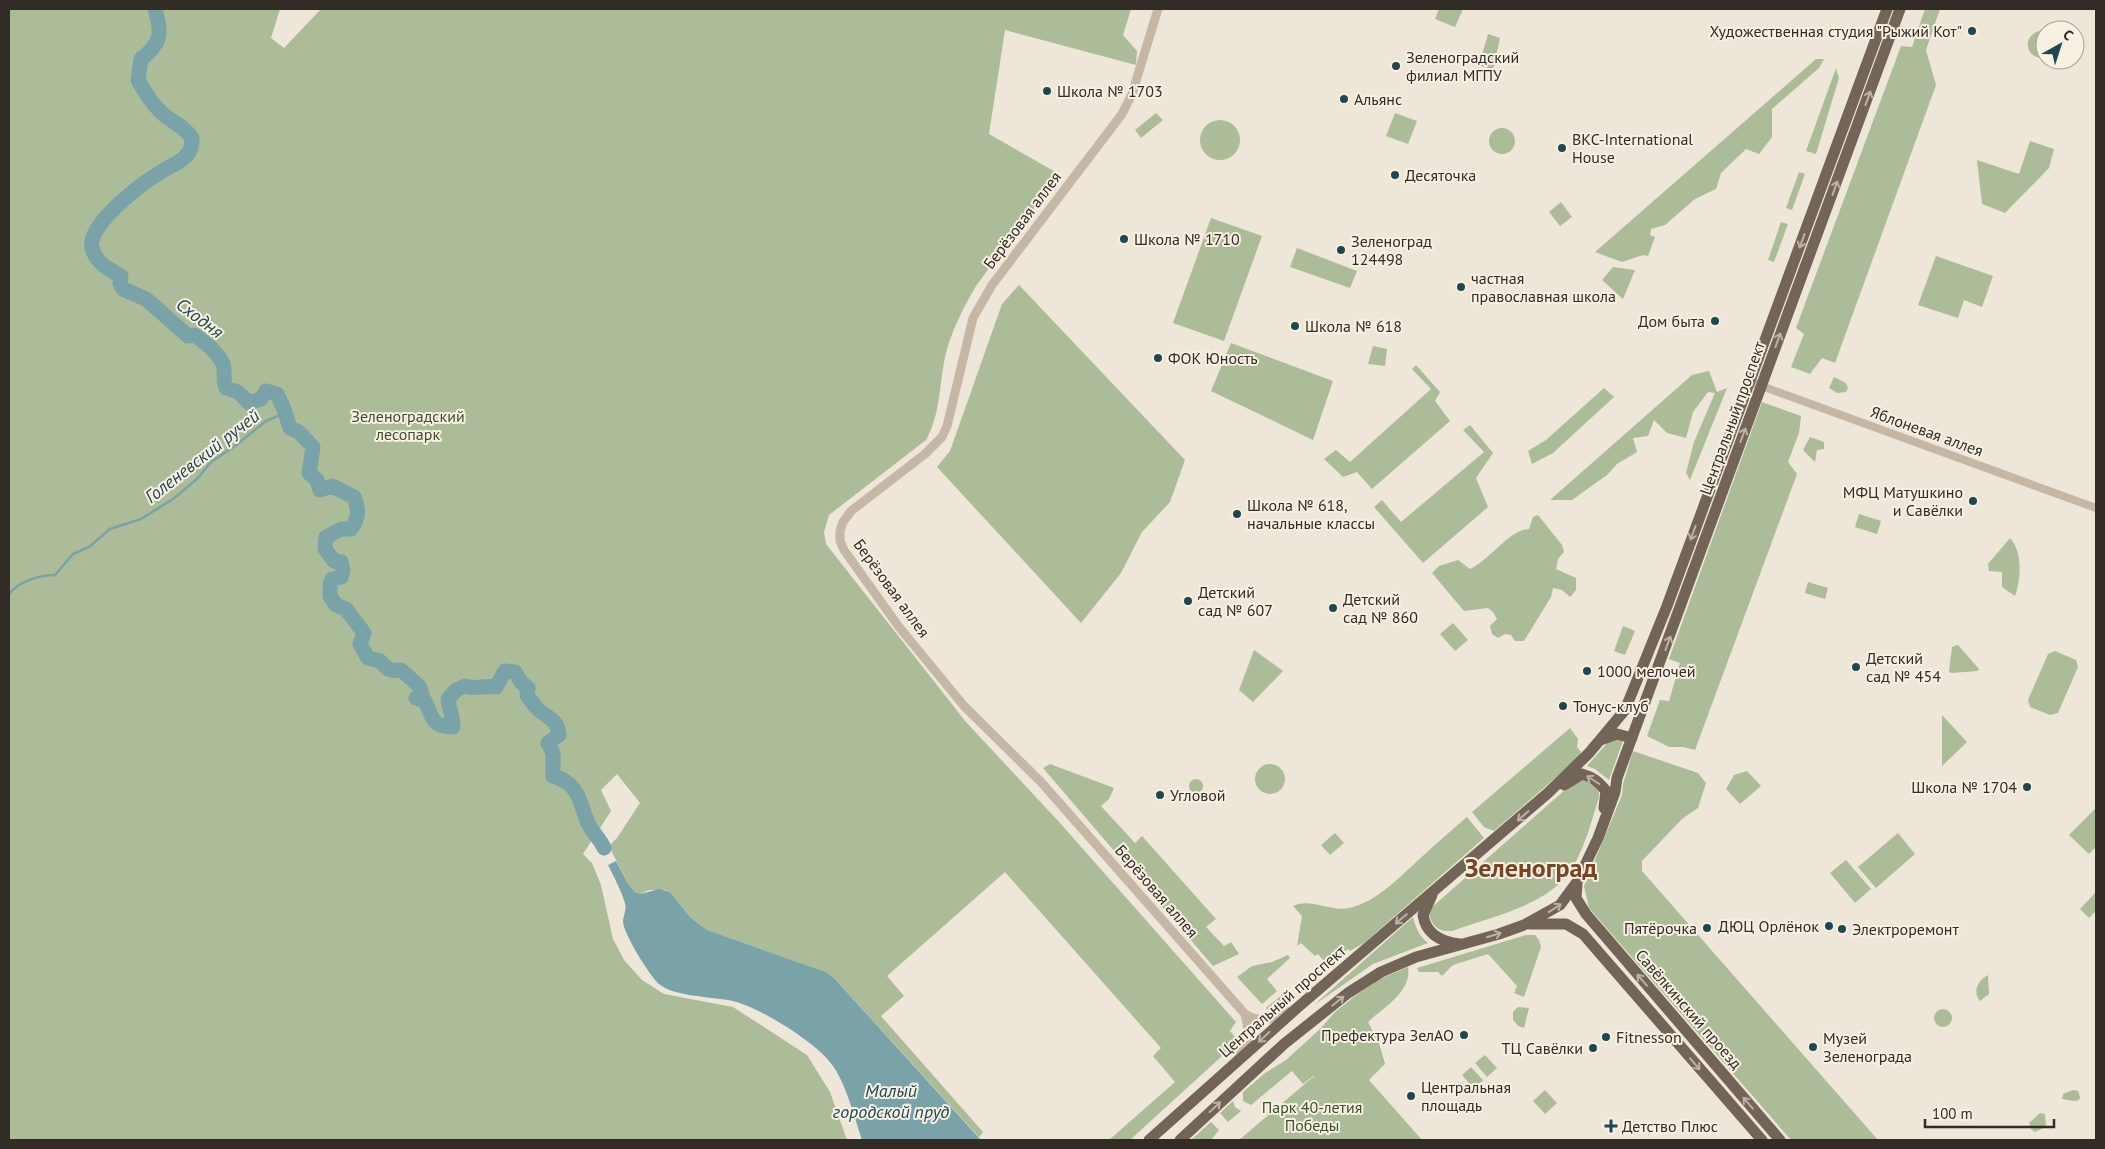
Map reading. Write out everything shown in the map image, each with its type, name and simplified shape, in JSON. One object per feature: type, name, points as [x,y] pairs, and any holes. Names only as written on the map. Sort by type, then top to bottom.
[{"type":"main road","name":"Центральный проспект","points":[[1148,1140],[1297,1008],[1548,793],[1600,741],[1620,716],[1630,700],[1667,606],[1886,9]]},
{"type":"main road","name":"Центральный проспект","points":[[1180,1140],[1284,1044],[1348,993],[1381,972],[1416,957],[1524,925],[1560,905],[1577,882],[1598,838],[1615,792],[1617,778],[1900,9]]},
{"type":"main road","points":[[1793,266],[1791,273],[1795,278],[1799,278],[1804,271]]},
{"type":"main road","points":[[1719,462],[1724,457],[1729,458],[1731,466]]},
{"type":"main road","points":[[1600,741],[1617,734],[1632,738]]},
{"type":"main road","name":"Центральный проспект","points":[[1548,793],[1582,774],[1590,776],[1599,782],[1606,791],[1606,803],[1598,826],[1598,838]]},
{"type":"main road","name":"Савёлкинский проезд","points":[[1577,882],[1576,898],[1586,914],[1780,1140]]},
{"type":"main road","name":"Центральный проспект","points":[[1438,888],[1429,900],[1423,915],[1427,930],[1441,940],[1464,944]]},
{"type":"main road","name":"Савёлкинский проезд","points":[[1524,925],[1566,924],[1583,934],[1762,1140]]},
{"type":"street","name":"Берёзовая аллея","points":[[1158,9],[1132,94],[1122,114],[992,285],[977,309],[947,426],[942,437],[925,454],[851,511],[843,522],[840,531],[840,541],[850,559],[899,627],[950,691],[1041,782],[1245,1014]]},
{"type":"street","name":"Яблоневая аллея","points":[[1748,381],[2096,508]]},
{"type":"street","points":[[1245,1014],[1258,1020],[1267,1020],[1297,1008]]},
{"type":"street","points":[[1232,1066],[1243,1052],[1248,1039],[1249,1031],[1245,1014]]},
{"type":"green space","name":"Зеленоградский лесопарк","points":[[9,9],[280,9],[271,38],[284,48],[321,9],[1131,9],[1123,35],[1137,51],[1136,65],[1005,30],[989,134],[1059,174],[976,286],[963,310],[946,353],[937,409],[926,440],[829,515],[824,532],[826,544],[966,722],[1060,823],[1236,1022],[1230,1031],[1235,1037],[1234,1045],[1130,1140],[1109,1140],[1175,1082],[1153,1056],[1161,1048],[1005,872],[887,976],[904,996],[881,1016],[983,1132],[979,1137],[833,977],[826,972],[707,930],[690,917],[670,892],[665,890],[649,890],[641,894],[635,892],[628,884],[609,846],[617,838],[640,803],[617,774],[601,790],[611,811],[583,854],[592,863],[601,885],[613,939],[624,960],[642,980],[664,994],[733,1007],[807,1055],[830,1092],[847,1140],[9,1140]]},
{"type":"green space","points":[[1439,9],[1463,9],[1455,27],[1435,19]]},
{"type":"green space","points":[[1925,9],[1940,9],[1926,50],[1936,85],[1835,363],[1822,358],[1810,374],[1791,367],[1804,334],[1796,328],[1901,46],[1912,47]]},
{"type":"green space","points":[[2035,33],[2035,56],[2032,55],[2028,45],[2032,35]]},
{"type":"green space","points":[[1488,34],[1500,38],[1493,70],[1479,65]]},
{"type":"green space","points":[[1816,59],[1824,59],[1819,68],[1772,109],[1772,137],[1759,154],[1746,149],[1721,173],[1716,189],[1695,199],[1665,225],[1651,229],[1650,235],[1655,237],[1648,256],[1643,255],[1622,262],[1595,252]]},
{"type":"green space","points":[[1836,68],[1839,78],[1816,154],[1806,151]]},
{"type":"green space","points":[[1156,113],[1163,120],[1141,138],[1135,130]]},
{"type":"green space","points":[[1395,113],[1417,121],[1408,144],[1386,136]]},
{"type":"green space","points":[[1216,120],[1224,120],[1231,123],[1237,129],[1240,140],[1237,151],[1231,157],[1224,160],[1216,160],[1209,157],[1203,151],[1200,144],[1200,136],[1203,129],[1209,123]]},
{"type":"green space","points":[[1502,128],[1511,132],[1515,141],[1511,150],[1502,154],[1493,150],[1489,141],[1493,132]]},
{"type":"green space","points":[[2030,141],[2054,149],[2049,168],[2005,213],[1982,204],[1977,160],[2019,174]]},
{"type":"green space","points":[[1799,172],[1805,174],[1792,210],[1786,208]]},
{"type":"green space","points":[[1561,202],[1572,217],[1560,226],[1549,212]]},
{"type":"green space","points":[[1211,218],[1262,236],[1224,341],[1173,323]]},
{"type":"green space","points":[[1781,222],[1788,224],[1774,262],[1768,260]]},
{"type":"green space","points":[[1297,248],[1357,271],[1350,288],[1290,267]]},
{"type":"green space","points":[[1936,256],[1993,276],[1982,307],[1964,300],[1958,318],[1918,305]]},
{"type":"green space","points":[[1613,267],[1635,270],[1623,299],[1602,280]]},
{"type":"green space","points":[[1019,285],[1185,460],[1170,502],[1142,532],[1121,573],[1081,623],[937,467],[950,451],[1002,304]]},
{"type":"green space","points":[[1231,343],[1333,381],[1313,440],[1211,391]]},
{"type":"green space","points":[[1373,346],[1387,349],[1385,366],[1368,364]]},
{"type":"green space","points":[[1416,365],[1440,392],[1435,401],[1450,421],[1372,489],[1357,472],[1343,477],[1324,459],[1336,450],[1350,462],[1431,389],[1412,369]]},
{"type":"green space","points":[[1709,371],[1717,392],[1727,388],[1690,480],[1686,473],[1694,442],[1715,393],[1708,392],[1693,412],[1686,438],[1667,433],[1654,420],[1648,436],[1633,438],[1637,452],[1617,464],[1607,475],[1572,500],[1550,500],[1692,375]]},
{"type":"green space","points":[[1834,377],[1846,383],[1848,388],[1846,392],[1837,393],[1829,388]]},
{"type":"green space","points":[[1604,388],[1614,397],[1553,453],[1532,464],[1528,451],[1546,440]]},
{"type":"green space","points":[[1762,402],[1801,416],[1799,433],[1788,462],[1797,474],[1695,750],[1683,747],[1669,747],[1647,736],[1660,700],[1669,701],[1680,663],[1669,659]]},
{"type":"green space","points":[[1470,425],[1493,453],[1476,478],[1488,507],[1423,563],[1374,507],[1382,500],[1401,522],[1484,452],[1463,430]]},
{"type":"green space","points":[[1810,437],[1824,442],[1824,449],[1817,450],[1815,462],[1803,450]]},
{"type":"green space","points":[[1859,514],[1881,521],[1877,534],[1855,527]]},
{"type":"green space","points":[[1538,515],[1562,545],[1564,552],[1558,559],[1556,569],[1576,578],[1576,590],[1570,597],[1562,590],[1553,588],[1551,597],[1524,641],[1515,641],[1511,635],[1505,634],[1498,638],[1492,634],[1490,626],[1497,619],[1493,612],[1488,608],[1464,611],[1432,573],[1439,566],[1458,560],[1470,569],[1485,559],[1507,539],[1522,530],[1529,529],[1533,517]]},
{"type":"green space","points":[[2010,538],[2017,551],[2020,566],[2019,582],[2015,596],[2002,587],[2002,572],[1989,571],[1988,564]]},
{"type":"green space","points":[[1808,582],[1828,588],[1825,599],[1805,593]]},
{"type":"green space","points":[[1453,623],[1468,640],[1455,651],[1440,634]]},
{"type":"green space","points":[[1623,626],[1635,631],[1625,655],[1614,651]]},
{"type":"green space","points":[[1958,645],[1979,669],[1978,671],[1951,673],[1949,671],[1952,647]]},
{"type":"green space","points":[[1254,650],[1283,671],[1253,702],[1239,690]]},
{"type":"green space","points":[[2055,651],[2076,660],[2078,667],[2058,713],[2050,715],[2030,707],[2028,700],[2048,654]]},
{"type":"green space","points":[[1942,715],[1967,742],[1942,766]]},
{"type":"green space","points":[[1570,728],[1578,739],[1577,747],[1581,752],[1577,759],[1494,831],[1484,827],[1472,812]]},
{"type":"green space","points":[[1624,738],[1609,780],[1595,769],[1587,766],[1608,742]]},
{"type":"green space","points":[[1633,751],[1698,773],[1706,783],[1698,808],[1682,819],[1642,861],[1642,871],[1878,1140],[1791,1140],[1589,908],[1584,886],[1622,795],[1623,784]]},
{"type":"green space","points":[[1050,764],[1114,788],[1109,799],[1101,806],[1135,843],[1142,836],[1216,919],[1206,927],[1224,946],[1231,942],[1239,954],[1213,966],[1043,768]]},
{"type":"green space","points":[[1270,764],[1276,765],[1284,773],[1284,785],[1276,793],[1270,794],[1264,793],[1256,785],[1255,779],[1256,773],[1264,765]]},
{"type":"green space","points":[[1747,771],[1761,786],[1740,804],[1726,789],[1734,775]]},
{"type":"green space","points":[[1193,779],[1199,779],[1203,786],[1199,793],[1193,793],[1189,789],[1189,783]]},
{"type":"green space","points":[[1586,780],[1599,789],[1599,797],[1582,849],[1564,879],[1537,900],[1503,914],[1452,931],[1440,930],[1432,923],[1429,915],[1431,908],[1575,781]]},
{"type":"green space","points":[[2096,808],[2096,847],[2089,854],[2069,835]]},
{"type":"green space","points":[[1467,817],[1484,838],[1364,943],[1350,951],[1348,949],[1328,966],[1318,954],[1315,956],[1301,943],[1297,946],[1302,916],[1293,906],[1307,903],[1345,909],[1370,900],[1392,884]]},
{"type":"green space","points":[[1335,833],[1344,843],[1330,855],[1321,845]]},
{"type":"green space","points":[[1898,833],[1915,854],[1876,888],[1858,867]]},
{"type":"green space","points":[[1846,860],[1871,889],[1855,903],[1830,873]]},
{"type":"green space","points":[[2096,892],[2096,911],[2089,918],[2080,909]]},
{"type":"green space","points":[[1413,917],[1422,938],[1428,943],[1373,964],[1314,1005]]},
{"type":"green space","points":[[1526,935],[1535,935],[1541,947],[1524,997],[1514,993],[1517,986],[1488,954],[1453,965],[1442,976],[1438,972],[1419,972],[1417,968]]},
{"type":"green space","points":[[1288,955],[1290,958],[1267,979],[1277,991],[1262,1004],[1237,977],[1252,966],[1272,962]]},
{"type":"green space","name":"Парк 40-летия Победы","points":[[1408,967],[1406,984],[1396,998],[1368,1022],[1379,1043],[1385,1064],[1369,1080],[1422,1140],[1239,1140],[1313,1077],[1316,1079],[1313,1076],[1303,1084],[1292,1071],[1251,1105],[1243,1101],[1243,1092],[1265,1073],[1286,1060],[1320,1029],[1335,1012],[1355,996],[1380,979]]},
{"type":"green space","points":[[1988,975],[1989,994],[1980,1001],[1976,994],[1977,986]]},
{"type":"green space","points":[[1288,990],[1296,997],[1286,1007],[1274,1012],[1266,1008]]},
{"type":"green space","points":[[1518,1007],[1529,1008],[1524,1028],[1518,1026],[1513,1020],[1513,1012]]},
{"type":"green space","points":[[1939,1009],[1947,1009],[1952,1014],[1950,1025],[1939,1027],[1934,1022],[1934,1014]]},
{"type":"green space","points":[[1485,1055],[1497,1068],[1487,1077],[1475,1063]]},
{"type":"green space","points":[[1471,1067],[1483,1080],[1474,1089],[1462,1075]]},
{"type":"green space","points":[[1545,1090],[1557,1103],[1545,1114],[1533,1101]]},
{"type":"green space","points":[[2073,1090],[2078,1091],[2079,1100],[2062,1099],[2063,1094]]},
{"type":"green space","points":[[1233,1101],[1235,1107],[1241,1111],[1228,1122],[1220,1113]]},
{"type":"green space","points":[[2040,1113],[2045,1114],[2046,1127],[2035,1132],[2031,1129],[2029,1123]]},
{"type":"green space","points":[[1211,1122],[1219,1130],[1211,1140],[1191,1140]]},
{"type":"water","name":"Малый городской пруд","points":[[616,861],[628,884],[635,892],[641,894],[659,889],[670,892],[690,917],[707,930],[826,972],[833,977],[981,1140],[862,1140],[850,1102],[838,1073],[825,1057],[800,1036],[769,1017],[740,1003],[673,991],[659,984],[649,972],[624,928],[625,903],[608,865]]},
{"type":"waterway","name":"Сходня","points":[[155,9],[159,25],[157,42],[141,59],[138,80],[155,106],[184,129],[192,138],[191,146],[184,158],[128,196],[106,218],[92,239],[92,248],[96,258],[103,265],[121,276],[120,283],[123,289],[146,299],[188,336],[195,335],[215,352],[223,364],[226,388],[238,392],[249,403],[261,399],[266,391],[277,394],[290,428],[299,432],[313,447],[309,473],[317,480],[320,490],[332,486],[354,497],[357,506],[354,525],[351,529],[341,529],[326,537],[325,549],[334,561],[341,562],[343,571],[341,577],[332,579],[330,596],[336,605],[346,609],[364,633],[360,644],[368,658],[380,661],[391,670],[401,670],[419,686],[422,694],[416,698],[425,701],[434,720],[446,727],[453,727],[448,699],[456,690],[465,686],[472,688],[496,687],[505,671],[515,672],[521,682],[528,688],[527,695],[533,704],[553,721],[559,731],[559,735],[548,743],[553,753],[553,776],[569,784],[574,789],[592,831],[604,848]]},
{"type":"waterway","name":"Голеневский ручей","points":[[9,594],[13,589],[30,580],[55,575],[73,554],[89,547],[110,529],[141,519],[173,499],[197,479],[211,462],[235,446],[266,421],[278,416],[284,409]]},
{"type":"place","name":"Художественная студия \"Рыжий Кот\"","points":[[1972,31]]},
{"type":"place","name":"Зеленоградский филиал МГПУ","points":[[1396,66]]},
{"type":"place","name":"Школа № 1703","points":[[1047,91]]},
{"type":"place","name":"Альянс","points":[[1344,99]]},
{"type":"place","name":"ВКС-International House","points":[[1562,148]]},
{"type":"place","name":"Десяточка","points":[[1395,175]]},
{"type":"place","name":"Школа № 1710","points":[[1124,239]]},
{"type":"place","name":"Зеленоград 124498","points":[[1341,250]]},
{"type":"place","name":"частная православная школа","points":[[1461,287]]},
{"type":"place","name":"Дом быта","points":[[1715,321]]},
{"type":"place","name":"Школа № 618","points":[[1295,326]]},
{"type":"place","name":"ФОК Юность","points":[[1158,358]]},
{"type":"place","name":"МФЦ Матушкино и Савёлки","points":[[1973,501]]},
{"type":"place","name":"Школа № 618, начальные классы","points":[[1237,514]]},
{"type":"place","name":"Детский сад № 607","points":[[1188,601]]},
{"type":"place","name":"Детский сад № 860","points":[[1333,608]]},
{"type":"place","name":"Детский сад № 454","points":[[1856,667]]},
{"type":"place","name":"1000 мелочей","points":[[1587,671]]},
{"type":"place","name":"Тонус-клуб","points":[[1563,706]]},
{"type":"place","name":"Школа № 1704","points":[[2027,787]]},
{"type":"place","name":"Угловой","points":[[1160,795]]},
{"type":"place","name":"ДЮЦ Орлёнок","points":[[1829,926]]},
{"type":"place","name":"Пятёрочка","points":[[1707,928]]},
{"type":"place","name":"Электроремонт","points":[[1842,929]]},
{"type":"place","name":"Префектура ЗелАО","points":[[1464,1035]]},
{"type":"place","name":"Fitnesson","points":[[1606,1037]]},
{"type":"place","name":"Музей Зеленограда","points":[[1813,1047]]},
{"type":"place","name":"ТЦ Савёлки","points":[[1593,1048]]},
{"type":"place","name":"Центральная площадь","points":[[1411,1096]]},
{"type":"place","name":"Детство Плюс","points":[[1611,1126]]},
{"type":"district","name":"Зеленоград","points":[[1531,867]]}]
